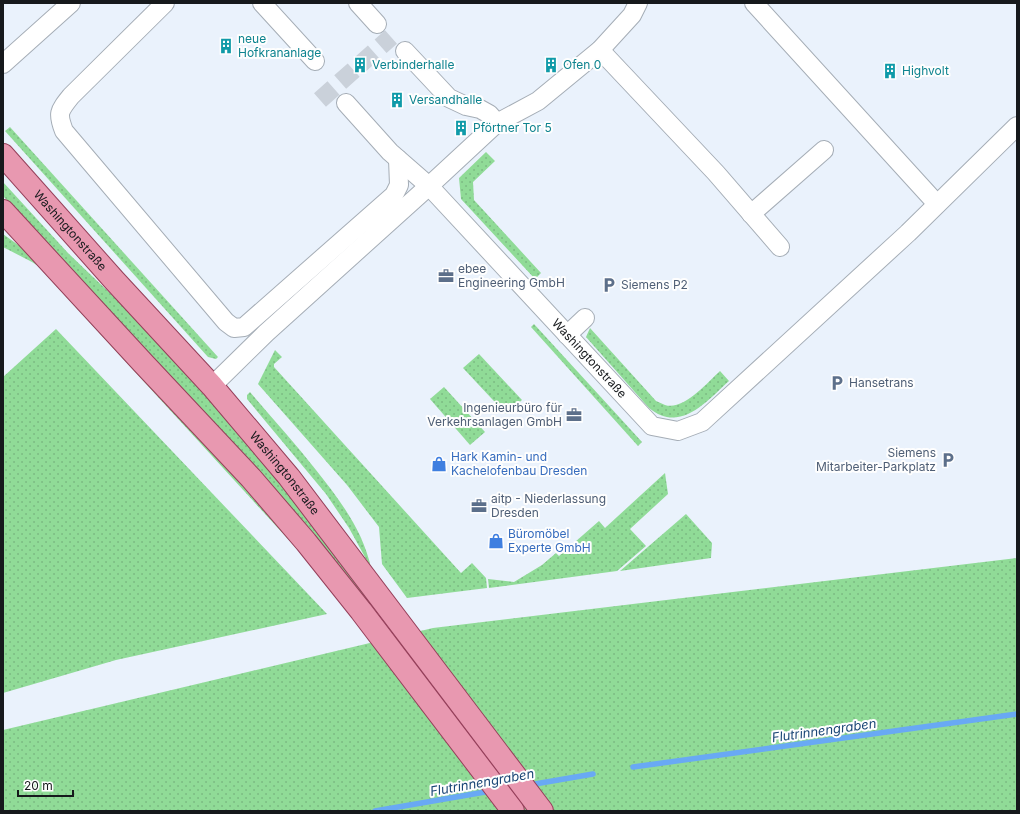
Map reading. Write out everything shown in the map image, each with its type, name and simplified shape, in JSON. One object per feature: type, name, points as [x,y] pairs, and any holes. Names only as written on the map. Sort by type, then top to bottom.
[{"type":"main road","name":"Washingtonstraße","points":[[3,155],[114,280],[212,386],[289,477],[390,608],[542,811]]},
{"type":"main road","points":[[3,211],[251,478],[306,542],[513,811]]},
{"type":"street","points":[[3,64],[71,3]]},
{"type":"street","points":[[165,3],[72,96],[62,107],[59,119],[64,131],[226,322],[234,328],[244,327],[394,195],[398,185],[398,159]]},
{"type":"street","points":[[262,3],[315,61]]},
{"type":"street","points":[[358,3],[377,24]]},
{"type":"street","points":[[212,386],[266,333],[497,123],[538,101],[600,50],[632,16],[638,3]]},
{"type":"street","points":[[754,3],[937,204],[1017,126]]},
{"type":"street","points":[[600,50],[716,173],[780,247]]},
{"type":"street","points":[[405,51],[449,98],[466,106],[480,109],[489,114],[497,123]]},
{"type":"street","name":"Washingtonstraße","points":[[346,102],[390,152],[429,186],[652,426],[678,431],[702,422],[908,233],[937,204]]},
{"type":"street","points":[[751,214],[824,150]]},
{"type":"street","points":[[567,335],[585,318]]},
{"type":"green space","points":[[10,127],[218,357],[216,359],[208,357],[5,131]]},
{"type":"green space","points":[[486,152],[495,161],[473,182],[474,200],[541,273],[535,279],[461,199],[459,178]]},
{"type":"green space","points":[[3,182],[68,253],[140,322],[271,468],[376,606],[370,607],[316,537],[262,476],[3,196]]},
{"type":"green space","points":[[3,234],[32,255],[227,464],[309,562],[38,266],[3,247]]},
{"type":"green space","points":[[534,324],[642,442],[638,446],[531,327]]},
{"type":"green space","points":[[590,328],[656,401],[664,405],[672,406],[687,400],[702,389],[720,371],[729,381],[712,397],[692,412],[671,418],[660,415],[649,408],[586,337]]},
{"type":"green space","points":[[56,329],[327,614],[116,660],[3,693],[3,377]]},
{"type":"green space","points":[[275,350],[282,357],[274,364],[274,367],[461,573],[472,563],[486,578],[487,588],[407,598],[382,564],[379,527],[347,485],[258,384]]},
{"type":"green space","points":[[479,354],[522,400],[506,414],[463,368]]},
{"type":"green space","points":[[444,387],[485,432],[470,445],[430,399]]},
{"type":"green space","points":[[250,392],[292,440],[325,481],[341,504],[356,528],[371,568],[349,528],[326,494],[247,399],[247,395]]},
{"type":"green space","points":[[665,473],[668,494],[630,529],[646,546],[617,571],[489,588],[488,579],[514,582],[542,565],[556,553],[559,556],[599,521],[605,528]]},
{"type":"green space","points":[[686,514],[712,543],[711,558],[620,571]]},
{"type":"green space","points":[[1017,558],[1017,811],[3,811],[3,730],[433,628]]},
{"type":"waterway","name":"Flutrinnengraben","points":[[633,767],[1017,714]]},
{"type":"waterway","name":"Flutrinnengraben","points":[[529,785],[593,774]]},
{"type":"waterway","name":"Flutrinnengraben","points":[[375,811],[491,791]]},
{"type":"tunnel","points":[[320,100],[391,37]]},
{"type":"place","name":"neue Hofkrananlage","points":[[226,46]]},
{"type":"place","name":"Verbinderhalle","points":[[360,65]]},
{"type":"place","name":"Ofen 0","points":[[551,65]]},
{"type":"place","name":"Highvolt","points":[[890,71]]},
{"type":"place","name":"Versandhalle","points":[[397,100]]},
{"type":"place","name":"Pförtner Tor 5","points":[[461,128]]},
{"type":"place","name":"ebee Engineering GmbH","points":[[446,276]]},
{"type":"place","name":"Siemens P2","points":[[609,285]]},
{"type":"place","name":"Hansetrans","points":[[837,383]]},
{"type":"place","name":"Ingenieurbüro für Verkehrsanlagen GmbH","points":[[574,415]]},
{"type":"place","name":"Siemens Mitarbeiter-Parkplatz","points":[[948,460]]},
{"type":"place","name":"Hark Kamin- und Kachelofenbau Dresden","points":[[439,464]]},
{"type":"place","name":"aitp - Niederlassung Dresden","points":[[479,506]]},
{"type":"place","name":"Büromöbel Experte GmbH","points":[[496,541]]}]
